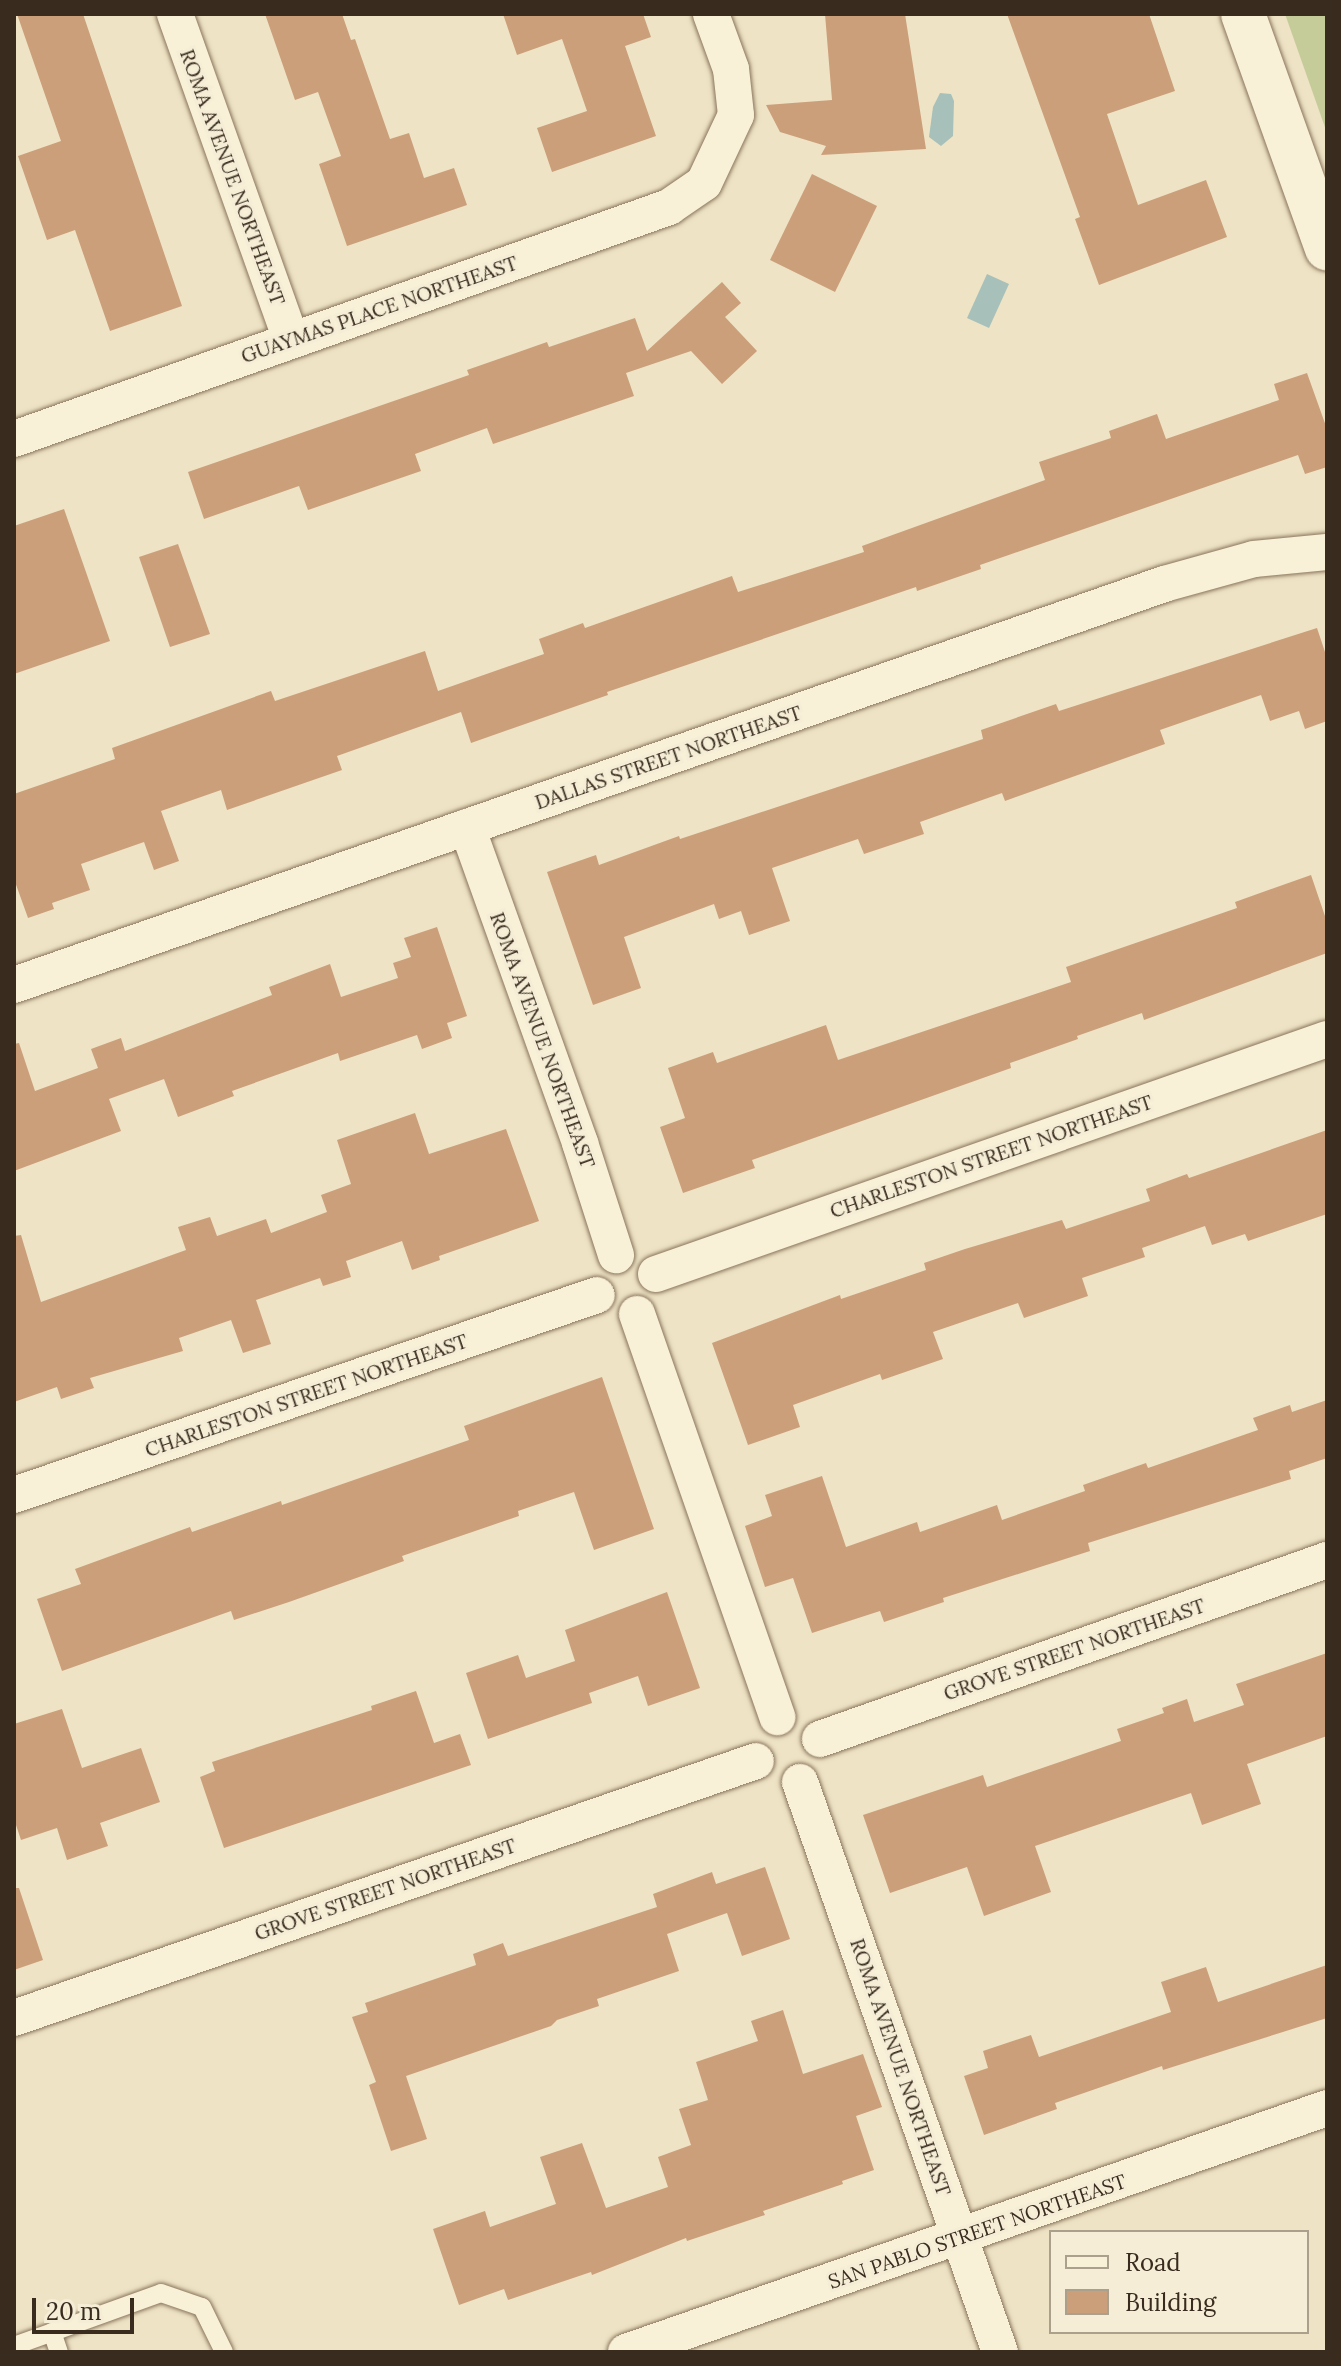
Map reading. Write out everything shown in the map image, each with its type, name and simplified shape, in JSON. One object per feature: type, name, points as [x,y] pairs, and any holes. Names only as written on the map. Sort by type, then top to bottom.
[{"type":"street","name":"ROMA AVENUE NORTHEAST","points":[[175,14],[291,340]]},
{"type":"street","name":"GUAYMAS PLACE NORTHEAST","points":[[14,439],[669,207],[704,183],[723,150],[736,115],[731,69],[711,14]]},
{"type":"street","points":[[1243,14],[1323,228]]},
{"type":"street","name":"DALLAS STREET NORTHEAST","points":[[14,985],[1164,584],[1254,559],[1327,552]]},
{"type":"street","name":"ROMA AVENUE NORTHEAST","points":[[467,827],[580,1143],[616,1255]]},
{"type":"street","name":"CHARLESTON STREET NORTHEAST","points":[[656,1274],[1327,1039]]},
{"type":"street","points":[[636,1254],[651,1265],[656,1274],[657,1293],[637,1314],[618,1314],[603,1304],[597,1295],[597,1276],[601,1267],[616,1255],[636,1254]]},
{"type":"street","name":"CHARLESTON STREET NORTHEAST","points":[[14,1495],[597,1295]]},
{"type":"street","points":[[637,1314],[777,1717]]},
{"type":"street","name":"GROVE STREET NORTHEAST","points":[[820,1739],[1327,1560]]},
{"type":"street","points":[[788,1715],[808,1722],[820,1739],[821,1760],[816,1770],[800,1782],[778,1782],[761,1771],[756,1761],[754,1750],[760,1730],[777,1717],[788,1715]]},
{"type":"street","name":"GROVE STREET NORTHEAST","points":[[14,2018],[756,1761]]},
{"type":"street","name":"ROMA AVENUE NORTHEAST","points":[[800,1782],[1000,2352]]},
{"type":"street","name":"SAN PABLO STREET NORTHEAST","points":[[626,2352],[1327,2108]]},
{"type":"lane","points":[[14,2346],[161,2293],[202,2307],[224,2352]]},
{"type":"lane","points":[[52,2332],[59,2352]]},
{"type":"green space","points":[[1285,14],[1327,14],[1327,133]]},
{"type":"water","points":[[940,93],[951,94],[954,101],[953,136],[941,146],[929,137],[933,107]]},
{"type":"water","points":[[987,274],[1009,284],[989,328],[967,318]]},
{"type":"building","points":[[17,14],[83,14],[182,306],[110,331],[75,230],[47,240],[18,156],[61,141]]},
{"type":"building","points":[[265,14],[342,14],[351,40],[355,39],[390,139],[409,133],[424,178],[454,168],[467,205],[347,246],[319,164],[341,156],[318,92],[295,100]]},
{"type":"building","points":[[503,14],[643,14],[651,37],[625,46],[656,136],[552,172],[537,128],[587,111],[562,39],[517,55]]},
{"type":"building","points":[[825,14],[905,14],[926,149],[821,155],[826,146],[780,132],[766,105],[832,100]]},
{"type":"building","points":[[1007,14],[1149,14],[1175,91],[1107,114],[1138,205],[1206,180],[1227,237],[1099,285],[1075,219],[1080,217]]},
{"type":"building","points":[[812,174],[877,206],[835,292],[770,260]]},
{"type":"building","points":[[722,282],[741,303],[725,317],[757,351],[722,384],[691,351],[626,373],[634,396],[493,444],[487,428],[415,454],[421,471],[308,510],[299,486],[204,519],[188,472],[469,375],[467,370],[547,342],[549,347],[635,318],[647,351]]},
{"type":"building","points":[[1307,373],[1327,429],[1327,467],[1305,474],[1298,455],[980,565],[981,569],[917,591],[916,587],[607,692],[608,695],[471,743],[461,712],[337,756],[342,770],[227,810],[221,790],[161,811],[179,861],[154,870],[144,842],[81,864],[90,890],[52,903],[54,909],[28,918],[14,879],[14,794],[115,759],[112,748],[271,691],[275,701],[425,651],[438,691],[544,654],[539,639],[583,623],[585,628],[732,576],[738,592],[864,552],[862,546],[1045,480],[1039,462],[1111,438],[1109,431],[1157,414],[1166,439],[1279,400],[1274,384]]},
{"type":"building","points":[[64,509],[110,641],[14,674],[14,526]]},
{"type":"building","points":[[178,544],[210,634],[170,647],[139,557]]},
{"type":"building","points":[[1317,628],[1327,658],[1327,721],[1305,729],[1299,711],[1270,721],[1261,695],[1160,730],[1165,744],[1005,801],[1002,793],[920,822],[924,834],[864,854],[858,839],[772,868],[790,921],[749,935],[741,911],[719,919],[714,904],[624,937],[641,988],[593,1005],[547,872],[596,855],[599,865],[679,836],[680,839],[983,739],[981,730],[1056,704],[1059,711]]},
{"type":"building","points":[[1311,875],[1327,922],[1327,953],[1144,1020],[1142,1013],[1077,1036],[1078,1039],[1010,1063],[1011,1068],[752,1160],[755,1168],[683,1193],[660,1127],[685,1118],[668,1068],[713,1052],[717,1063],[826,1025],[838,1060],[1071,982],[1066,967],[1237,908],[1235,902]]},
{"type":"building","points":[[437,927],[467,1016],[447,1023],[452,1038],[422,1049],[417,1035],[340,1061],[338,1053],[232,1091],[234,1096],[178,1117],[164,1079],[109,1099],[121,1131],[14,1171],[14,1044],[19,1043],[35,1091],[98,1068],[91,1049],[121,1038],[125,1051],[272,995],[269,987],[330,964],[341,997],[398,978],[393,963],[411,957],[404,938]]},
{"type":"building","points":[[415,1113],[429,1154],[506,1129],[539,1221],[439,1256],[440,1260],[412,1270],[402,1241],[346,1261],[351,1277],[323,1286],[320,1278],[256,1300],[271,1344],[243,1353],[231,1320],[179,1338],[183,1351],[90,1378],[94,1388],[61,1399],[57,1387],[14,1402],[14,1236],[21,1235],[41,1302],[186,1250],[178,1227],[210,1217],[217,1236],[266,1219],[271,1233],[327,1212],[321,1195],[351,1184],[337,1140]]},
{"type":"building","points":[[1327,1130],[1327,1214],[1248,1241],[1245,1234],[1212,1245],[1205,1226],[1142,1248],[1145,1257],[1082,1278],[1088,1296],[1024,1318],[1018,1303],[933,1332],[943,1359],[882,1380],[880,1374],[793,1405],[800,1427],[748,1445],[712,1343],[840,1295],[841,1299],[926,1270],[924,1263],[965,1249],[1062,1220],[1066,1229],[1150,1201],[1146,1189],[1187,1174],[1189,1178]]},
{"type":"building","points":[[602,1377],[654,1529],[594,1550],[574,1492],[518,1511],[519,1516],[402,1556],[404,1561],[289,1602],[234,1620],[231,1611],[62,1671],[37,1599],[81,1584],[75,1569],[190,1527],[192,1532],[281,1501],[282,1505],[469,1440],[464,1426]]},
{"type":"building","points":[[1327,1400],[1327,1458],[1289,1471],[1291,1479],[1088,1543],[1090,1551],[943,1598],[944,1602],[884,1622],[880,1611],[812,1633],[793,1578],[765,1587],[745,1526],[772,1516],[765,1495],[822,1476],[846,1547],[917,1522],[920,1532],[997,1505],[1002,1520],[1085,1491],[1083,1485],[1146,1463],[1148,1468],[1258,1430],[1253,1418],[1290,1405],[1292,1412]]},
{"type":"building","points":[[667,1592],[700,1688],[648,1706],[638,1676],[589,1693],[592,1703],[488,1739],[466,1673],[518,1655],[526,1678],[575,1661],[565,1630]]},
{"type":"building","points":[[1327,1653],[1327,1736],[1247,1764],[1261,1804],[1202,1825],[1191,1793],[1035,1846],[1051,1892],[984,1916],[967,1867],[890,1893],[863,1815],[983,1775],[987,1787],[1121,1741],[1117,1729],[1164,1713],[1162,1708],[1187,1699],[1194,1722],[1244,1705],[1236,1684]]},
{"type":"building","points":[[416,1691],[434,1743],[460,1734],[471,1765],[224,1848],[200,1777],[215,1771],[212,1762],[372,1710],[371,1706]]},
{"type":"building","points":[[62,1709],[82,1768],[141,1748],[160,1802],[100,1823],[108,1846],[67,1860],[57,1828],[21,1840],[14,1819],[14,1724]]},
{"type":"building","points":[[765,1867],[790,1939],[742,1956],[727,1913],[667,1934],[679,1971],[597,1999],[599,2006],[557,2020],[551,2026],[406,2076],[427,2139],[391,2151],[369,2085],[376,2082],[352,2017],[368,2012],[365,2003],[476,1965],[473,1954],[503,1943],[508,1956],[657,1907],[653,1894],[712,1872],[716,1884]]},
{"type":"building","points":[[14,1888],[19,1888],[43,1960],[14,1970]]},
{"type":"building","points":[[1327,1965],[1327,2018],[1163,2070],[1162,2066],[1055,2103],[1057,2109],[984,2135],[964,2076],[988,2068],[983,2051],[1031,2035],[1039,2057],[1171,2012],[1161,1982],[1206,1967],[1218,2002]]},
{"type":"building","points":[[783,2010],[803,2074],[863,2054],[882,2107],[856,2116],[874,2170],[763,2211],[765,2215],[687,2241],[686,2238],[592,2275],[591,2272],[508,2300],[504,2289],[459,2305],[433,2229],[485,2211],[490,2227],[556,2204],[540,2157],[582,2143],[606,2208],[668,2187],[658,2157],[691,2145],[679,2109],[708,2100],[696,2062],[758,2041],[751,2021]]}]
